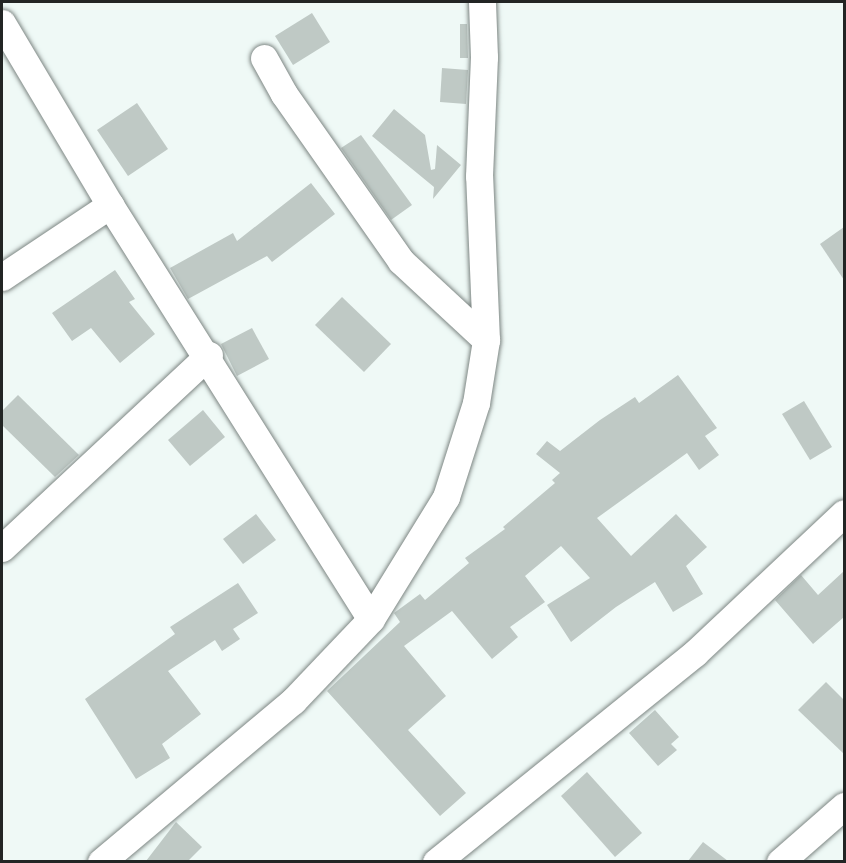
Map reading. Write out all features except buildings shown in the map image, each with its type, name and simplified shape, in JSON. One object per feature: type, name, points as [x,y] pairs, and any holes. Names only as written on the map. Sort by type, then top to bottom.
[{"type":"street","points":[[101,861],[294,701],[371,620],[446,497],[476,403],[486,340],[479,176],[484,57],[482,2]]},
{"type":"street","points":[[5,35],[110,205],[209,355],[371,620]]},
{"type":"street","points":[[264,58],[284,94],[401,261],[486,340]]},
{"type":"street","points":[[2,278],[110,205]]},
{"type":"street","points":[[2,548],[209,355]]},
{"type":"street","points":[[436,861],[695,653],[844,513]]},
{"type":"street","points":[[780,861],[844,806]]}]
